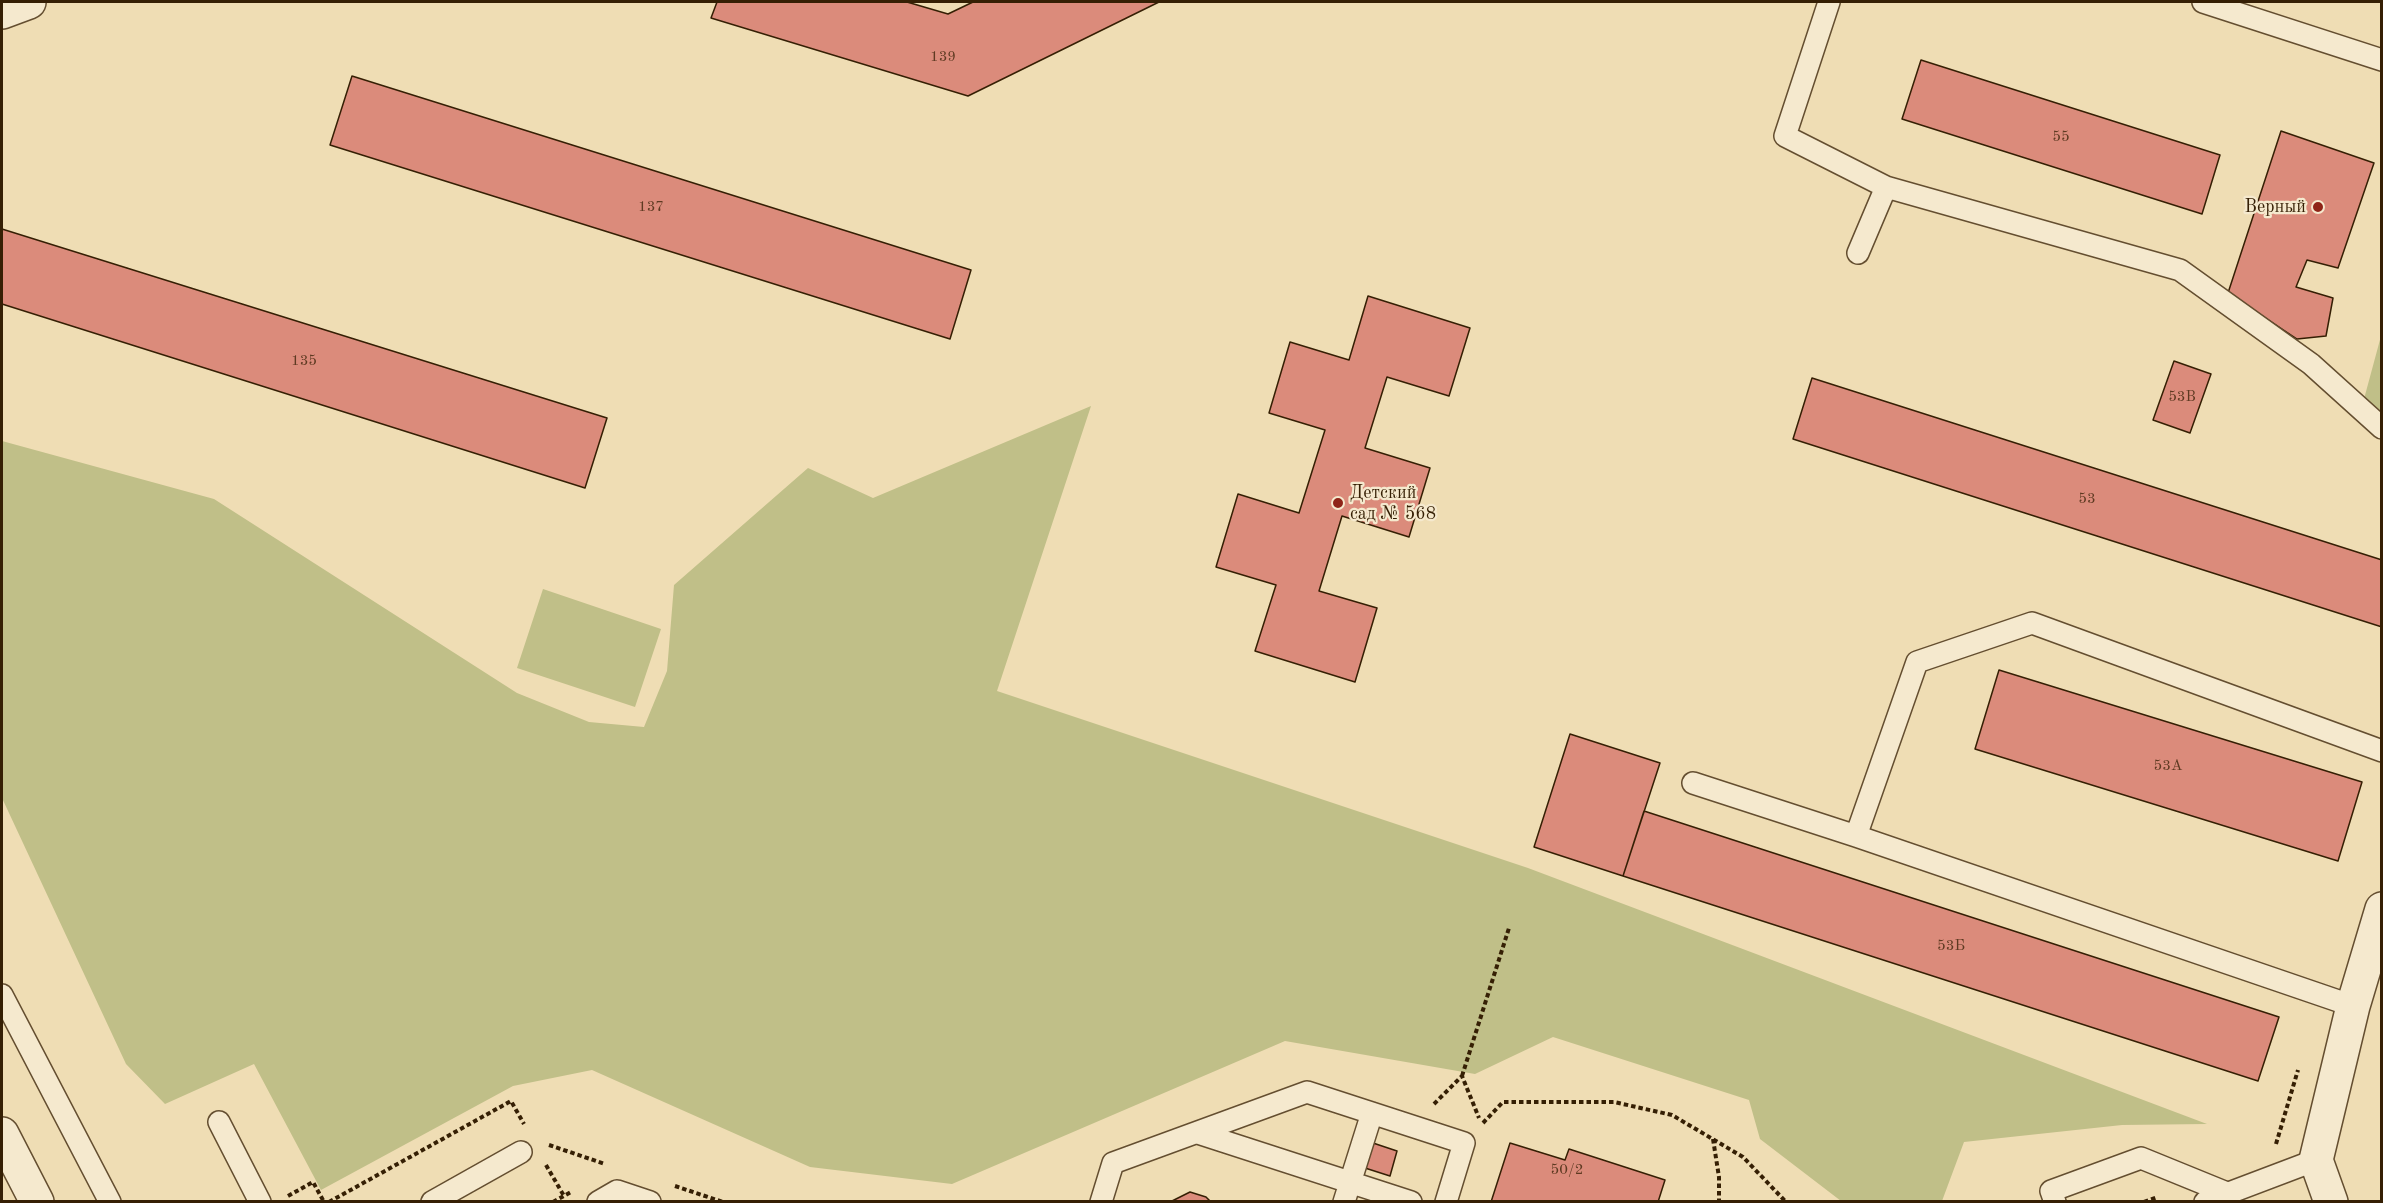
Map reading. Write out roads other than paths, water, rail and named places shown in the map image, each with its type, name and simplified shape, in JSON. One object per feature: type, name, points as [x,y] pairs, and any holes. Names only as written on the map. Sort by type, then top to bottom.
[{"type":"street","points":[[2331,1202],[2316,1160],[2353,1006],[2382,909]]},
{"type":"street","points":[[2,1134],[37,1202]]},
{"type":"lane","points":[[1829,2],[1785,136],[1886,187],[2180,270],[2311,364],[2382,428]]},
{"type":"lane","points":[[2203,2],[2382,60]]},
{"type":"lane","points":[[1858,253],[1886,187]]},
{"type":"lane","points":[[1856,836],[1917,662],[2032,623],[2382,751]]},
{"type":"lane","points":[[1693,783],[1856,836],[2353,1006]]},
{"type":"lane","points":[[2,995],[110,1202]]},
{"type":"lane","points":[[1101,1202],[1113,1163],[1307,1092],[1464,1143],[1446,1202]]},
{"type":"lane","points":[[1347,1192],[1372,1113]]},
{"type":"lane","points":[[219,1122],[260,1202]]},
{"type":"lane","points":[[1198,1133],[1347,1192],[1411,1202]]},
{"type":"lane","points":[[432,1202],[521,1152]]},
{"type":"lane","points":[[2055,1202],[2052,1191],[2140,1158],[2227,1193]]},
{"type":"lane","points":[[2205,1202],[2316,1160]]},
{"type":"lane","points":[[598,1202],[616,1191],[650,1202]]},
{"type":"place","name":"Верный","points":[[2318,207]]},
{"type":"place","name":"Детский сад № 568","points":[[1338,503]]}]
